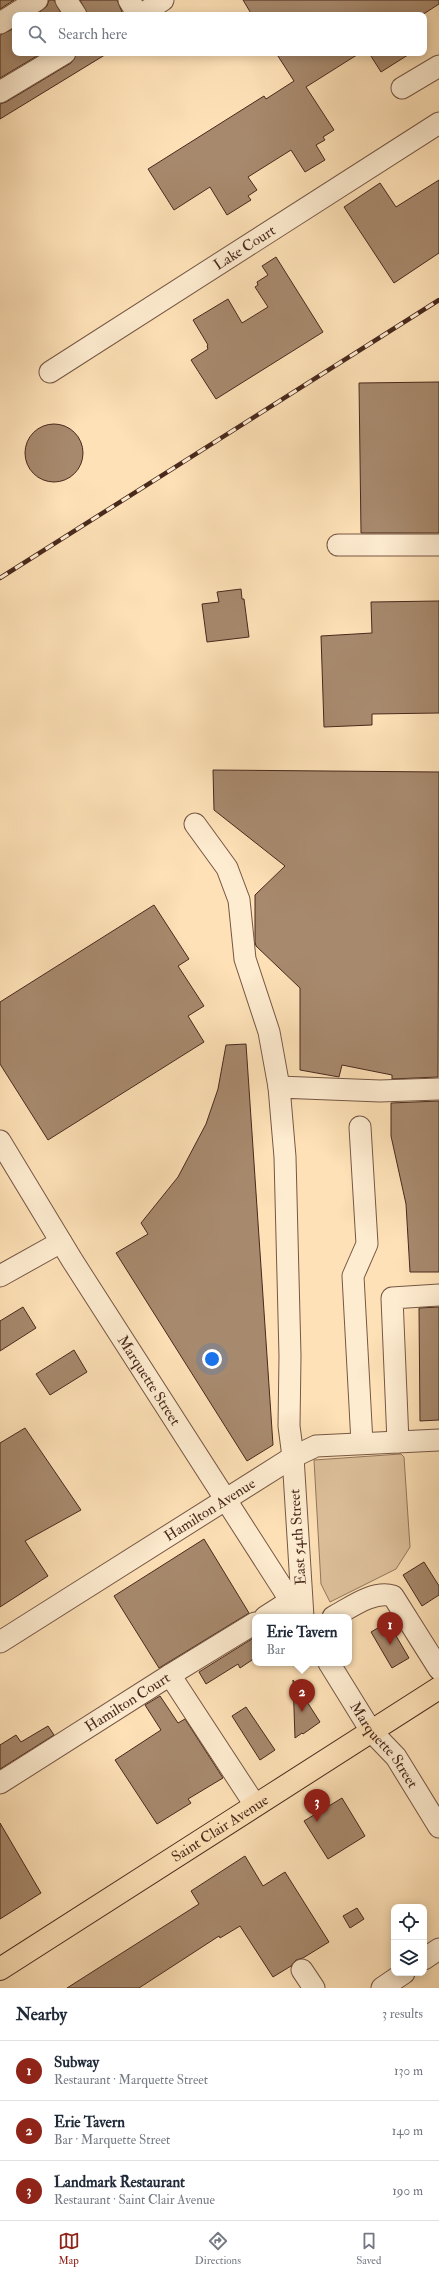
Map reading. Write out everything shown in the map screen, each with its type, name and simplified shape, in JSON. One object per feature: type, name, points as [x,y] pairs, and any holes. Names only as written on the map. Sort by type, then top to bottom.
[{"type":"main road","name":"Saint Clair Avenue","points":[[0,1969],[439,1688]]},
{"type":"street","points":[[18,12],[37,0]]},
{"type":"street","points":[[66,0],[74,12]]},
{"type":"street","points":[[129,0],[136,12]]},
{"type":"street","points":[[145,12],[163,0]]},
{"type":"street","points":[[0,23],[12,16]]},
{"type":"street","points":[[0,92],[60,56]]},
{"type":"street","points":[[402,88],[439,66]]},
{"type":"street","name":"Lake Court","points":[[50,372],[439,123]]},
{"type":"street","points":[[338,545],[439,545]]},
{"type":"street","name":"East 54th Street","points":[[195,824],[227,868],[239,900],[245,959],[269,1032],[279,1087],[285,1157],[290,1356],[289,1426],[293,1457],[298,1612]]},
{"type":"street","points":[[279,1087],[380,1091],[439,1089]]},
{"type":"street","points":[[360,1127],[367,1244],[354,1276],[362,1443]]},
{"type":"street","name":"Marquette Street","points":[[0,1141],[61,1242],[225,1501],[298,1612]]},
{"type":"street","points":[[0,1276],[61,1242]]},
{"type":"street","points":[[398,1442],[392,1298],[439,1295]]},
{"type":"street","name":"Hamilton Avenue","points":[[0,1642],[293,1457],[316,1446],[439,1440]]},
{"type":"street","points":[[339,1614],[374,1596],[384,1593],[393,1596],[439,1668]]},
{"type":"street","points":[[285,1614],[298,1612]]},
{"type":"street","name":"Hamilton Court","points":[[0,1783],[252,1625]]},
{"type":"street","name":"Marquette Street","points":[[331,1666],[371,1731],[396,1757],[439,1827]]},
{"type":"street","points":[[170,1675],[255,1805]]},
{"type":"street","points":[[427,1957],[439,1949]]},
{"type":"street","points":[[302,1970],[314,1988]]},
{"type":"street","points":[[382,1988],[400,1976]]},
{"type":"shaded area","points":[[401,1454],[404,1457],[410,1547],[396,1569],[330,1602],[321,1584],[314,1460]]},
{"type":"building","points":[[0,0],[14,0],[0,9]]},
{"type":"building","points":[[49,0],[54,0],[60,12],[40,12],[47,6]]},
{"type":"building","points":[[80,0],[117,0],[122,12],[86,12]]},
{"type":"building","points":[[243,0],[439,0],[439,4],[427,12],[250,12]]},
{"type":"building","points":[[12,29],[12,56],[37,56],[0,78],[0,35]]},
{"type":"building","points":[[75,56],[103,56],[0,119],[0,104],[6,102],[71,63]]},
{"type":"building","points":[[278,56],[355,56],[306,87],[334,130],[323,137],[325,140],[316,145],[325,160],[305,172],[291,150],[248,177],[257,190],[248,196],[251,200],[227,215],[210,187],[174,210],[148,169],[264,96],[266,99],[294,81]]},
{"type":"building","points":[[371,56],[406,56],[381,72]]},
{"type":"building","points":[[439,180],[439,253],[394,283],[344,207],[380,183],[396,207]]},
{"type":"building","points":[[276,257],[323,332],[216,399],[191,360],[208,349],[208,345],[193,320],[228,299],[242,323],[268,307],[255,287],[258,285],[257,282],[268,275],[262,266]]},
{"type":"building","points":[[439,382],[439,533],[361,533],[359,383]]},
{"type":"building","points":[[54,424],[70,429],[78,437],[83,453],[78,469],[70,477],[54,482],[38,477],[30,469],[25,453],[30,437],[38,429]]},
{"type":"building","points":[[241,589],[242,599],[244,599],[249,637],[207,642],[202,604],[219,602],[217,592]]},
{"type":"building","points":[[439,601],[439,713],[372,714],[372,725],[324,727],[321,636],[372,633],[371,602]]},
{"type":"building","points":[[213,770],[439,772],[438,1077],[392,1079],[392,1075],[342,1065],[339,1077],[300,1070],[300,988],[256,946],[255,942],[255,895],[285,866],[214,810]]},
{"type":"building","points":[[154,905],[189,959],[178,966],[204,1006],[188,1016],[204,1042],[48,1140],[0,1064],[0,1002]]},
{"type":"building","points":[[246,1044],[273,1445],[247,1461],[116,1253],[148,1234],[141,1223],[178,1177],[206,1124],[218,1089],[226,1045]]},
{"type":"building","points":[[439,1101],[439,1272],[410,1272],[406,1204],[391,1136],[391,1103]]},
{"type":"building","points":[[23,1307],[36,1328],[0,1351],[0,1321]]},
{"type":"building","points":[[439,1307],[439,1420],[420,1421],[419,1308]]},
{"type":"building","points":[[74,1350],[87,1372],[50,1395],[36,1374]]},
{"type":"building","points":[[25,1428],[81,1510],[25,1541],[48,1576],[0,1607],[0,1443]]},
{"type":"building","points":[[204,1539],[249,1613],[159,1668],[114,1596]]},
{"type":"building","points":[[424,1562],[439,1586],[439,1595],[422,1606],[403,1575]]},
{"type":"building","points":[[388,1622],[409,1658],[392,1668],[371,1632]]},
{"type":"building","points":[[252,1639],[252,1660],[240,1668],[238,1664],[206,1684],[199,1672]]},
{"type":"building","points":[[293,1680],[320,1722],[295,1738]]},
{"type":"building","points":[[160,1696],[178,1723],[185,1719],[223,1778],[188,1799],[191,1803],[157,1824],[115,1760],[161,1730],[145,1705]]},
{"type":"building","points":[[246,1707],[275,1750],[260,1760],[232,1716]]},
{"type":"building","points":[[48,1726],[54,1735],[0,1769],[0,1745],[16,1735],[21,1742]]},
{"type":"building","points":[[342,1798],[365,1836],[328,1859],[304,1821]]},
{"type":"building","points":[[0,1823],[41,1893],[0,1919]]},
{"type":"building","points":[[245,1856],[263,1886],[285,1872],[329,1942],[303,1958],[296,1960],[291,1966],[273,1977],[240,1926],[220,1938],[219,1936],[139,1988],[67,1988],[199,1904],[191,1891]]},
{"type":"building","points":[[357,1908],[364,1919],[350,1928],[343,1916]]},
{"type":"railway","points":[[0,578],[439,300]]},
{"type":"place","name":"Subway","points":[[390,1645]]},
{"type":"place","name":"Erie Tavern","points":[[302,1712]]},
{"type":"place","name":"Landmark Restaurant","points":[[317,1822]]}]
